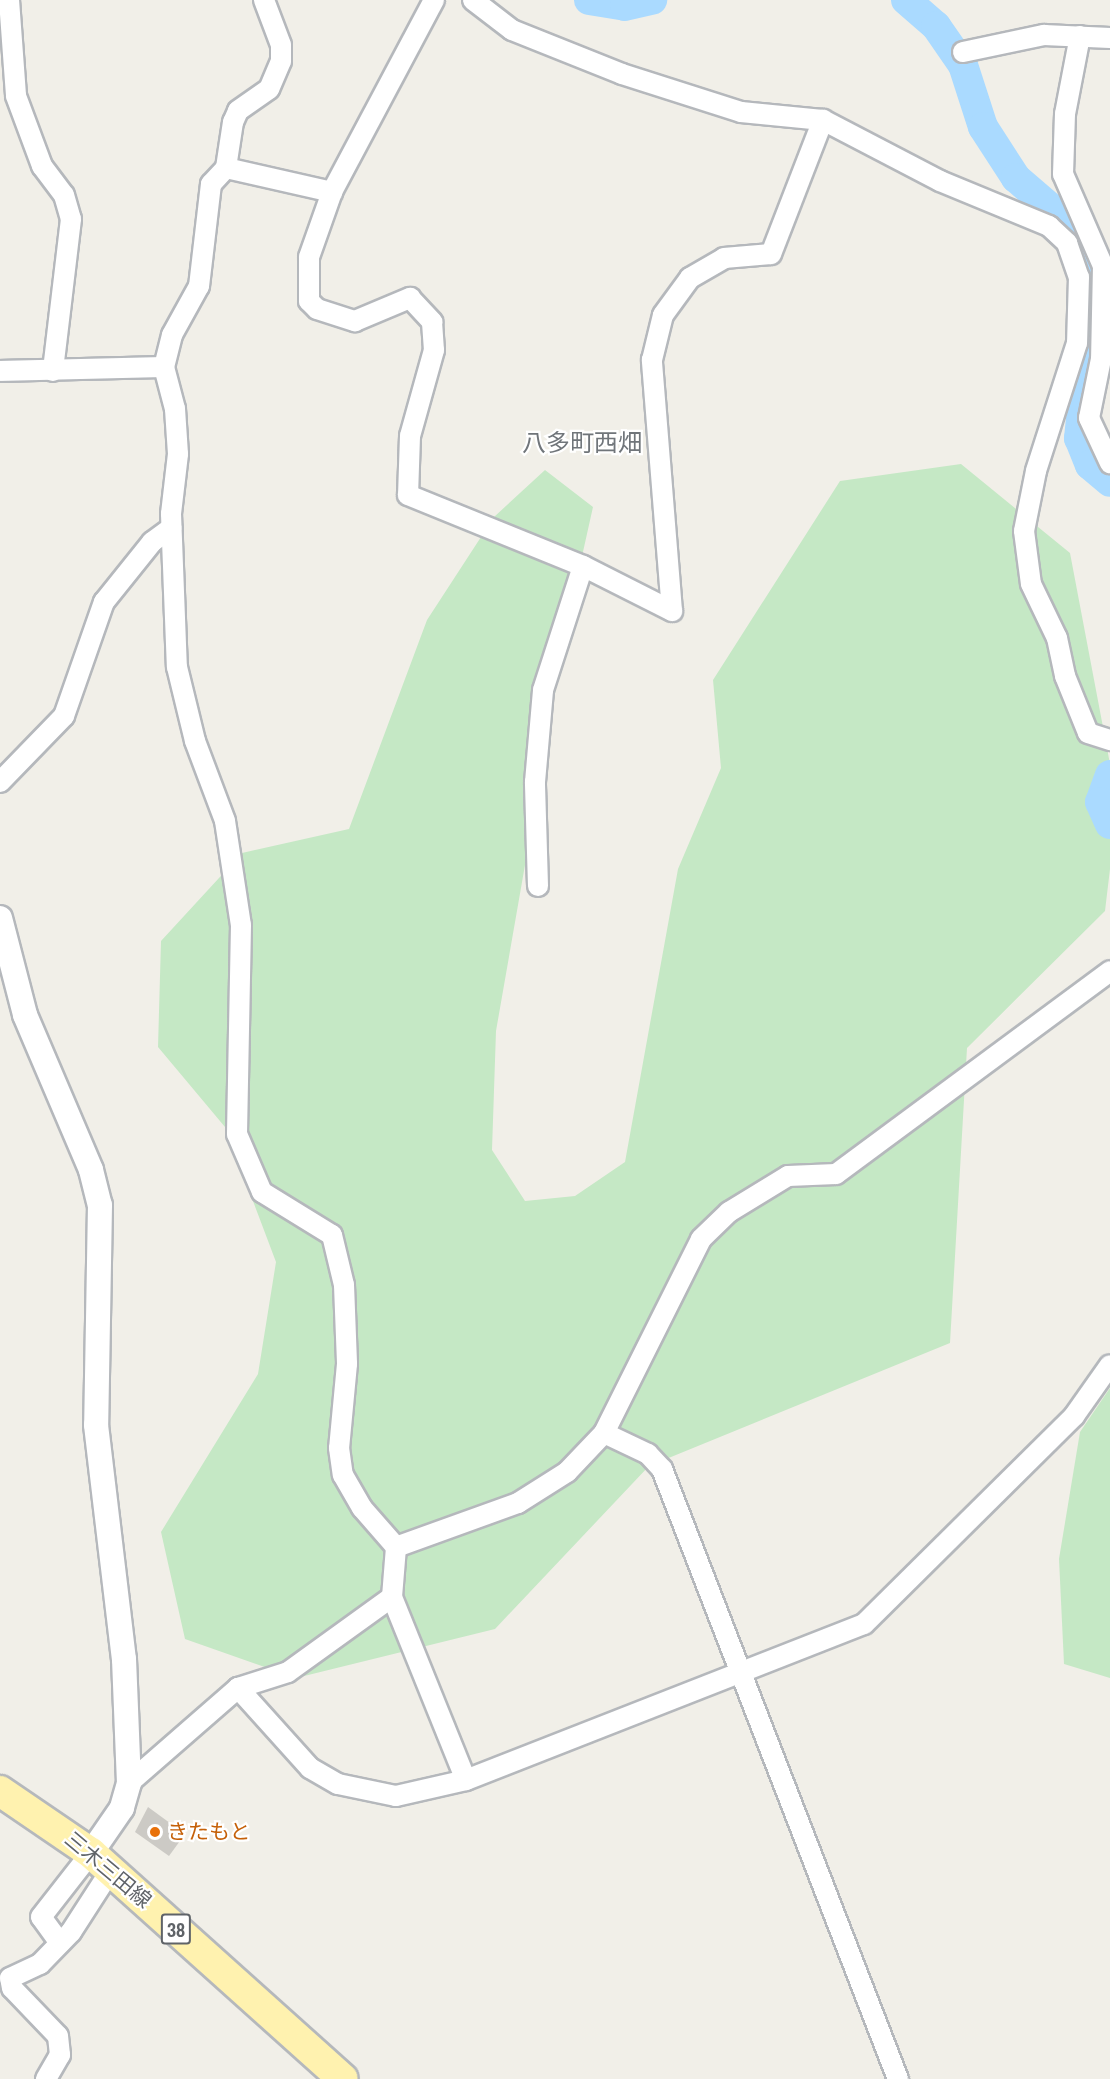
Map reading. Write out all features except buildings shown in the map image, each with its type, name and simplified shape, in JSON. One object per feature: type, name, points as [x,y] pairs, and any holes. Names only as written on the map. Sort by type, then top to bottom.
[{"type":"main road","name":"三木三田線","points":[[0,1791],[101,1862],[343,2079]]},
{"type":"street","points":[[9,0],[16,96],[42,166],[64,195],[71,219],[53,371]]},
{"type":"street","points":[[264,0],[281,45],[280,62],[269,89],[238,111],[226,168],[212,184],[199,286],[172,335],[164,367],[175,409],[178,454],[171,528],[177,667],[195,741],[225,821],[241,925],[237,1134],[262,1191],[332,1235],[344,1285],[347,1353],[339,1448],[343,1475],[362,1508],[396,1547],[392,1597],[466,1780]]},
{"type":"street","points":[[434,0],[332,192],[309,257],[309,301],[316,309],[355,321],[410,298],[432,322],[434,350],[410,436],[408,495],[583,566],[672,611],[652,360],[663,315],[690,278],[724,258],[771,254],[823,120]]},
{"type":"street","points":[[473,0],[512,30],[622,74],[741,112],[823,120],[940,181],[1049,226],[1067,243],[1075,259],[1077,343],[1036,471],[1024,531],[1031,584],[1057,638],[1065,676],[1088,733],[1110,740]]},
{"type":"street","points":[[963,52],[1044,34],[1110,38]]},
{"type":"street","points":[[1080,36],[1065,114],[1063,174],[1103,266],[1101,359],[1089,418],[1110,463]]},
{"type":"street","points":[[226,168],[332,192]]},
{"type":"street","points":[[0,371],[164,367]]},
{"type":"street","points":[[0,782],[64,716],[104,602],[152,542],[171,528]]},
{"type":"street","points":[[538,886],[535,782],[543,690],[583,566]]},
{"type":"street","points":[[0,918],[25,1015],[90,1170],[100,1205],[96,1425],[124,1659],[129,1783],[101,1862],[60,1943],[40,1964],[10,1978],[12,1988],[58,2036],[60,2055],[46,2079]]},
{"type":"street","points":[[396,1547],[518,1503],[567,1472],[604,1433],[701,1239],[729,1212],[788,1176],[836,1174],[1110,970]]},
{"type":"street","points":[[238,1688],[310,1768],[338,1784],[396,1796],[466,1780],[864,1624],[1074,1416],[1110,1365]]},
{"type":"street","points":[[604,1433],[648,1454],[662,1469],[898,2079]]},
{"type":"street","points":[[129,1783],[238,1688],[288,1672],[392,1597]]},
{"type":"street","points":[[60,1943],[41,1917],[101,1862]]},
{"type":"green space","points":[[961,464],[1070,553],[1110,764],[1110,869],[1105,911],[967,1048],[950,1343],[649,1466],[495,1629],[296,1678],[185,1639],[161,1532],[258,1374],[276,1262],[225,1127],[158,1047],[161,941],[242,853],[349,829],[427,620],[494,517],[545,470],[593,507],[568,619],[496,1031],[492,1150],[525,1201],[575,1196],[625,1162],[678,869],[721,768],[713,680],[840,481]]},
{"type":"green space","points":[[1110,1388],[1110,1678],[1064,1664],[1059,1559],[1080,1432]]},
{"type":"waterway","points":[[589,0],[625,6],[652,0]]},
{"type":"waterway","points":[[906,0],[936,26],[963,65],[983,127],[1016,178],[1075,229],[1083,249],[1089,340],[1079,438],[1090,465],[1110,482]]},
{"type":"waterway","points":[[1110,775],[1100,802],[1110,824]]},
{"type":"place","name":"きたもと","points":[[155,1832]]},
{"type":"district","name":"八多町西畑","points":[[582,443]]}]
